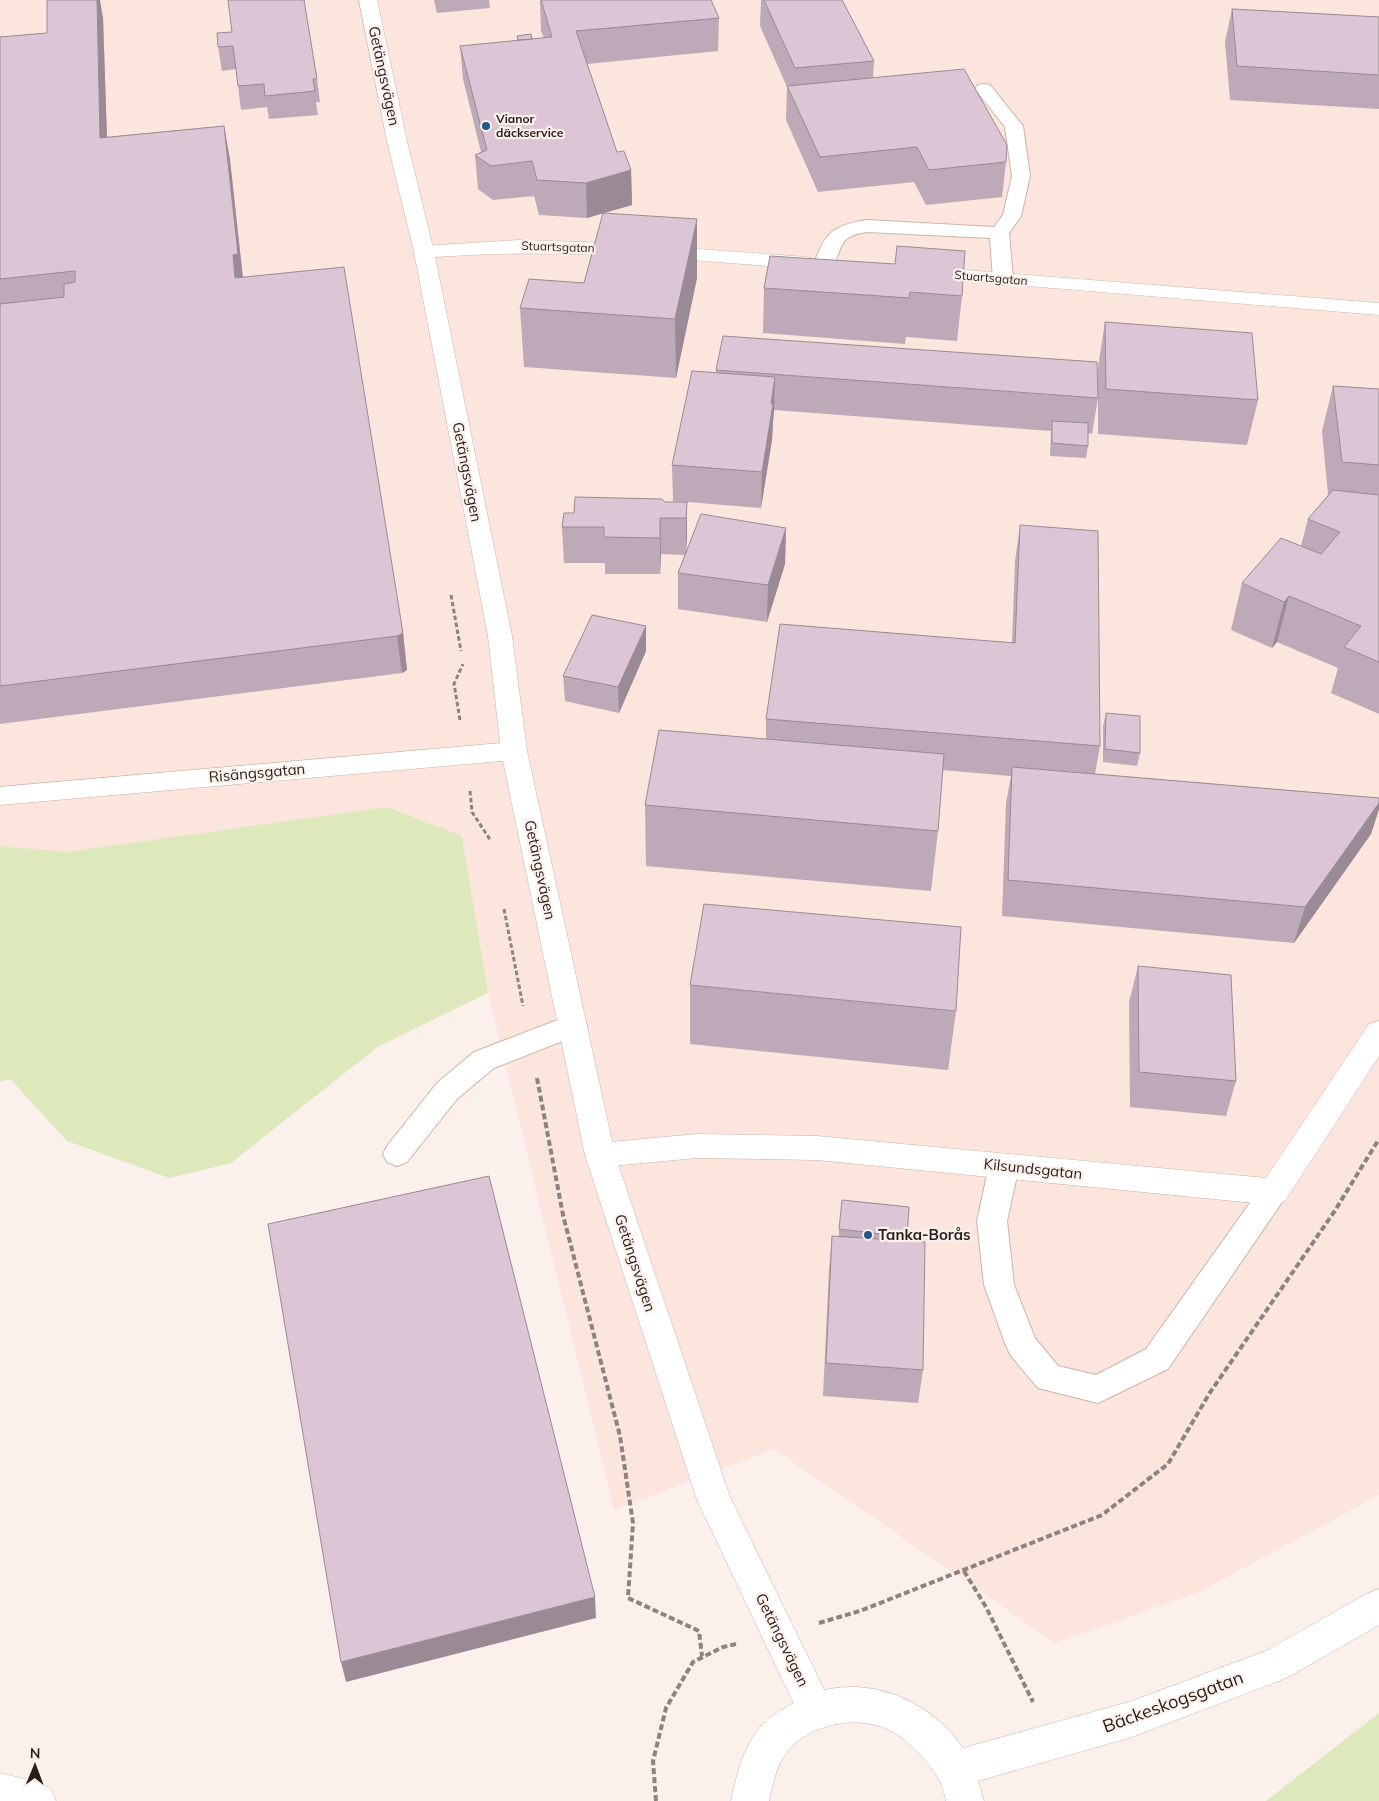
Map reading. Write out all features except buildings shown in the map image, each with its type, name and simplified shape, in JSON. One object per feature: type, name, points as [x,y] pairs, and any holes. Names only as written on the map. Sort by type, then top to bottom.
[{"type":"street","name":"Getängsvägen","points":[[368,0],[397,140],[424,252],[500,636],[514,751],[600,1155],[714,1500],[816,1710]]},
{"type":"street","name":"Stuartsgatan","points":[[424,252],[472,247],[534,245],[834,265]]},
{"type":"street","name":"Stuartsgatan","points":[[903,271],[1379,309]]},
{"type":"street","name":"Risängsgatan","points":[[0,796],[514,751]]},
{"type":"street","points":[[1274,1192],[1379,1032]]},
{"type":"street","name":"Kilsundsgatan","points":[[600,1155],[697,1146],[817,1148],[1274,1192]]},
{"type":"street","name":"Bäckeskogsgatan","points":[[960,1785],[1053,1743],[1132,1720],[1279,1663],[1379,1606]]},
{"type":"street","points":[[750,1801],[751,1786],[760,1761],[774,1739],[793,1722],[816,1710],[842,1704],[869,1704],[895,1712],[920,1726],[940,1746],[960,1785]]},
{"type":"street","points":[[0,1792],[37,1801]]},
{"type":"lane","points":[[984,89],[1014,126],[1021,176],[1012,216],[999,233],[1003,279]]},
{"type":"lane","points":[[834,265],[831,242],[845,229],[867,226],[999,233]]},
{"type":"lane","points":[[397,1154],[447,1092],[484,1060],[572,1025]]},
{"type":"lane","points":[[1004,1166],[992,1221],[999,1285],[1022,1346],[1049,1378],[1098,1390],[1157,1359],[1274,1192]]},
{"type":"path","points":[[656,1801],[653,1760],[666,1708],[693,1662],[723,1647],[779,1634],[860,1611],[964,1571],[1102,1514],[1168,1464],[1209,1394],[1334,1212],[1379,1138]]},
{"type":"path","points":[[964,1571],[986,1607],[1053,1743]]},
{"type":"shaded area","points":[[0,0],[1379,0],[1379,1495],[1199,1592],[1055,1643],[774,1449],[614,1510],[488,993],[462,836],[67,852],[0,846]]},
{"type":"green space","points":[[387,807],[462,836],[488,993],[379,1046],[231,1163],[169,1178],[67,1141],[10,1079],[0,1082],[0,846],[67,852]]},
{"type":"green space","points":[[1379,1713],[1379,1801],[1266,1801]]},
{"type":"place","name":"Vianor däckservice","points":[[486,126]]},
{"type":"place","name":"Tanka-Borås","points":[[868,1235]]}]
